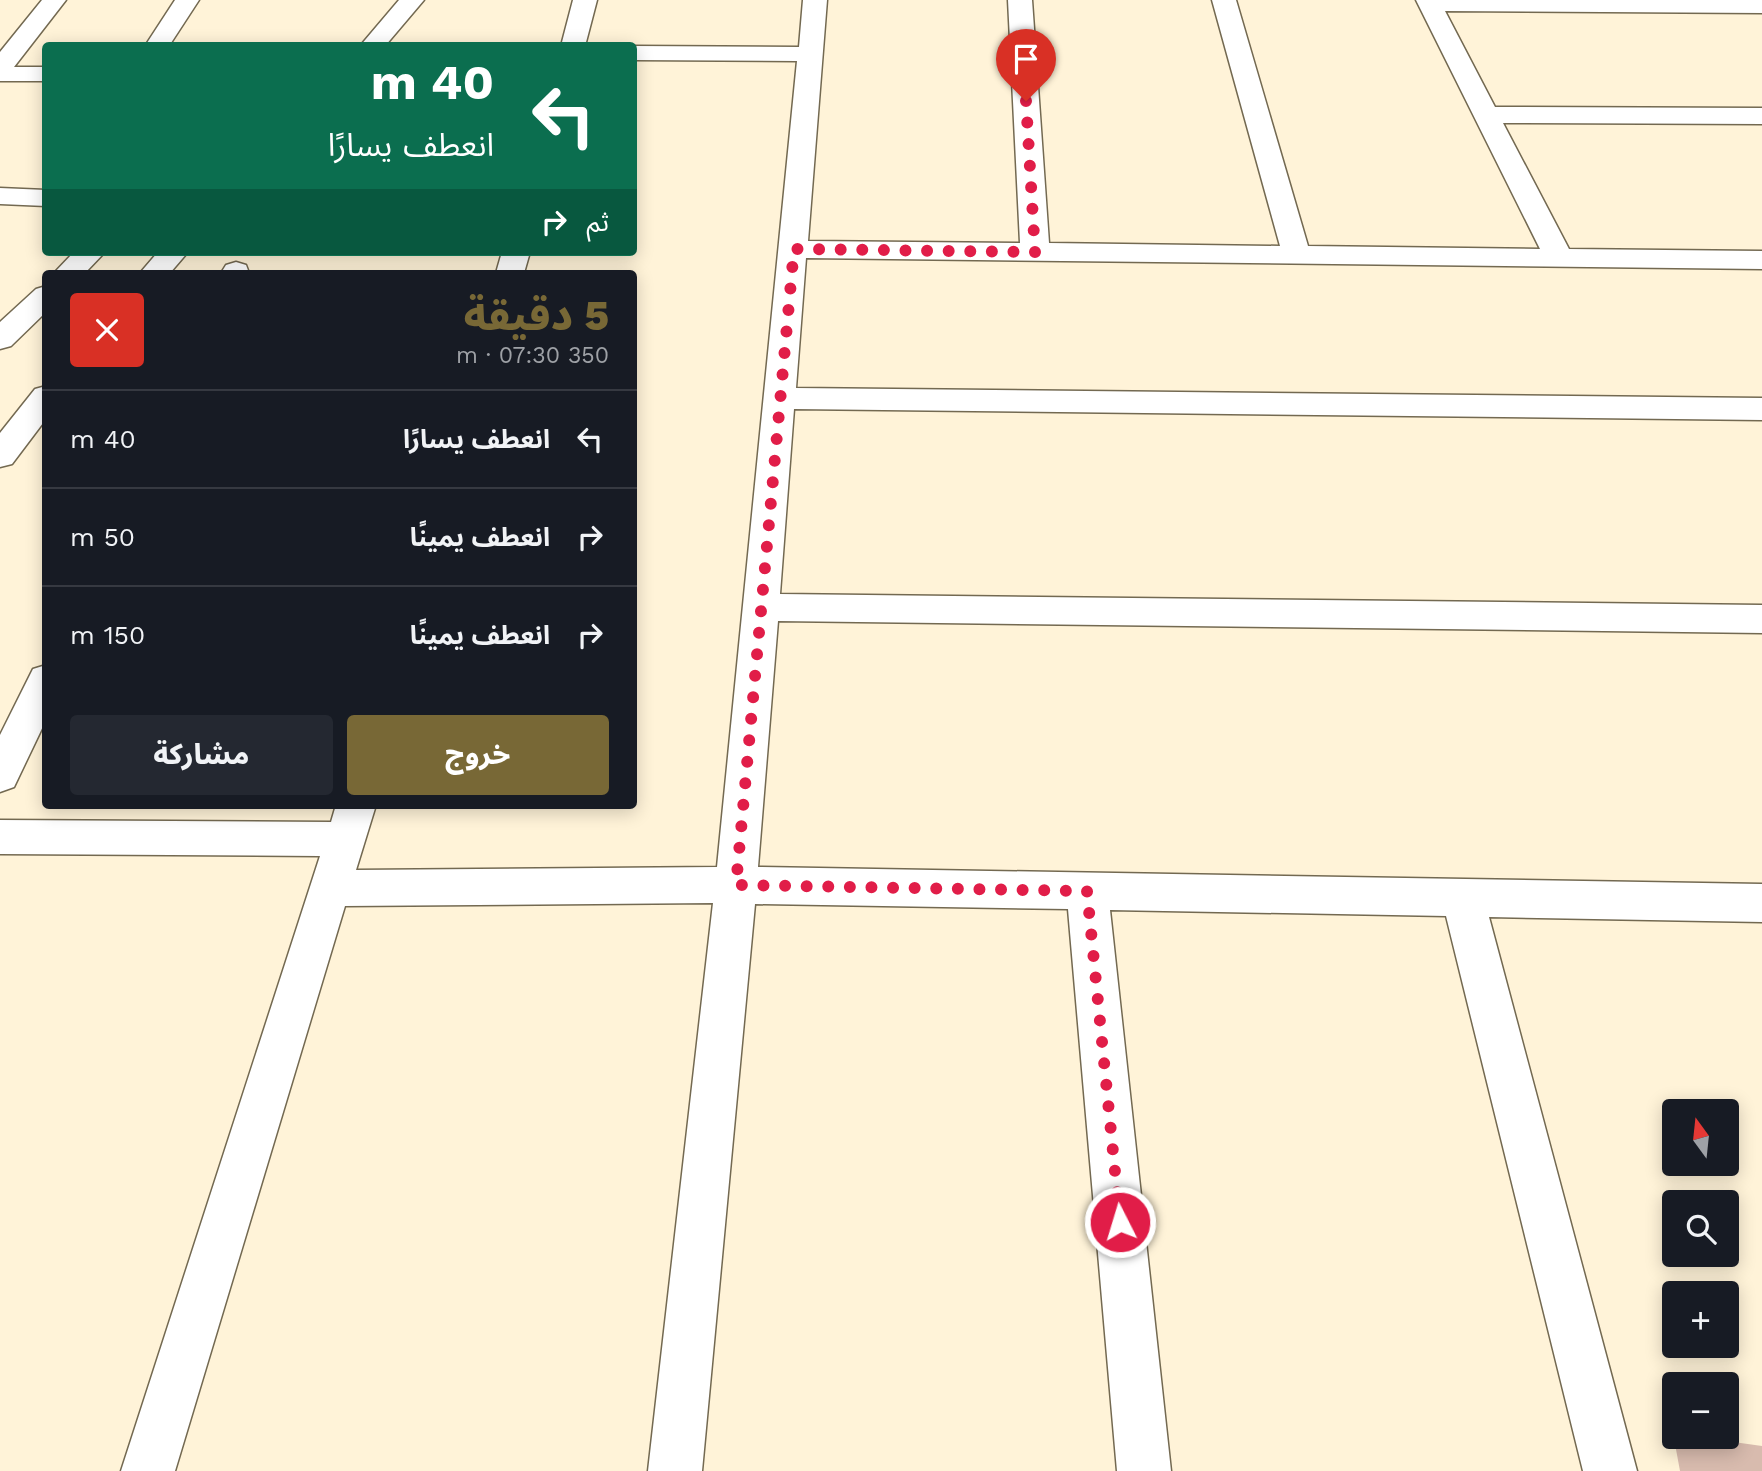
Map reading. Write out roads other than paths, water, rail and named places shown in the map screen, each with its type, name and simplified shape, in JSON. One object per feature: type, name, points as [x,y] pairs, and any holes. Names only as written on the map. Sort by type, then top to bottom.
[{"type":"street","points":[[0,71],[54,0]]},
{"type":"street","points":[[160,42],[187,0]]},
{"type":"street","points":[[375,42],[412,0]]},
{"type":"street","points":[[574,42],[585,0]]},
{"type":"street","points":[[675,1471],[736,885],[815,0]]},
{"type":"street","points":[[1020,0],[1035,252]]},
{"type":"street","points":[[1224,0],[1296,254]]},
{"type":"street","points":[[1559,258],[1429,2],[1762,6]]},
{"type":"street","points":[[637,53],[811,54]]},
{"type":"street","points":[[0,71],[42,74]]},
{"type":"street","points":[[1487,115],[1762,116]]},
{"type":"street","points":[[0,196],[42,198]]},
{"type":"street","points":[[794,249],[1762,260]]},
{"type":"street","points":[[71,270],[87,256]]},
{"type":"street","points":[[157,270],[170,256]]},
{"type":"street","points":[[0,339],[42,299]]},
{"type":"street","points":[[780,398],[1762,409]]},
{"type":"street","points":[[0,456],[42,401]]},
{"type":"street","points":[[761,607],[1762,620]]},
{"type":"street","points":[[0,776],[42,687]]},
{"type":"street","points":[[0,836],[351,822],[148,1471]]},
{"type":"street","points":[[332,888],[736,885],[1762,903]]},
{"type":"street","points":[[1087,891],[1144,1471]]},
{"type":"street","points":[[1463,898],[1610,1471]]}]
